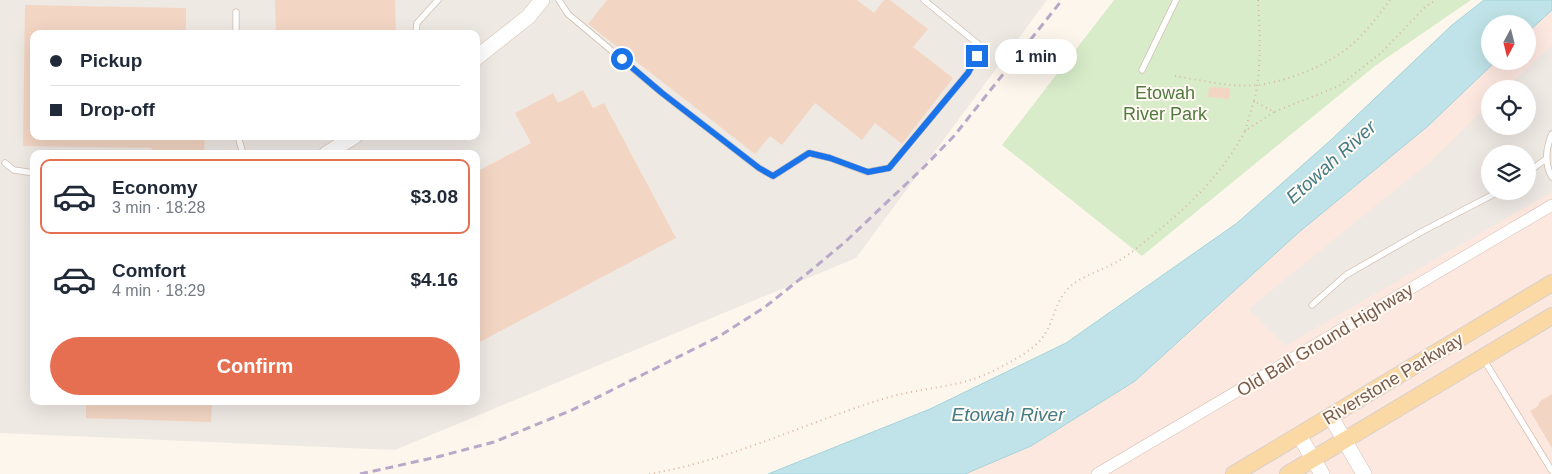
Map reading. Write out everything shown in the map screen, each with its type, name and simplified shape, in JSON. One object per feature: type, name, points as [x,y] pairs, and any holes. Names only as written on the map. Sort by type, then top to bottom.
[{"type":"main road","name":"Riverstone Parkway","points":[[1234,474],[1552,282]]},
{"type":"main road","name":"Riverstone Parkway","points":[[1288,474],[1552,316]]},
{"type":"street","points":[[480,55],[528,16],[537,3]]},
{"type":"street","points":[[332,150],[349,140]]},
{"type":"street","name":"Old Ball Ground Highway","points":[[1097,474],[1552,205]]},
{"type":"street","points":[[1331,417],[1364,474]]},
{"type":"street","points":[[1299,435],[1322,474]]},
{"type":"lane","points":[[416,30],[417,23],[438,0]]},
{"type":"lane","points":[[559,0],[568,14],[662,93],[759,168],[773,176],[809,153],[830,158],[868,172],[889,168],[968,73],[977,56],[978,44],[924,0]]},
{"type":"lane","points":[[1142,70],[1176,0]]},
{"type":"lane","points":[[236,12],[236,30]]},
{"type":"lane","points":[[1552,134],[1546,159],[1552,177]]},
{"type":"lane","points":[[1536,166],[1546,159]]},
{"type":"lane","points":[[5,163],[14,170],[30,172]]},
{"type":"lane","points":[[1312,305],[1346,275],[1421,232],[1483,200]]},
{"type":"lane","points":[[1483,358],[1552,471]]},
{"type":"path","points":[[649,474],[700,463],[888,398],[976,378],[1021,356],[1041,341],[1049,330],[1062,295],[1069,287],[1078,280],[1122,259],[1183,210],[1212,180],[1235,150],[1245,131],[1258,85],[1260,53],[1258,0]]},
{"type":"path","points":[[1175,76],[1212,82],[1258,85],[1300,74],[1334,58],[1357,40],[1390,0]]},
{"type":"path","points":[[1245,131],[1274,112],[1339,86],[1381,53],[1425,7],[1436,0]]},
{"type":"path","points":[[1254,101],[1274,112]]},
{"type":"shaded area","points":[[0,0],[1047,0],[856,258],[395,450],[0,433]]},
{"type":"shaded area","points":[[1552,0],[1552,474],[882,474],[1481,67],[1481,70],[1536,70],[1536,16]]},
{"type":"shaded area","points":[[1552,45],[1552,192],[1285,346],[1248,309],[1432,160],[1481,112],[1481,135],[1536,135],[1536,80],[1515,80],[1525,70],[1536,70],[1536,60]]},
{"type":"green space","name":"Etowah River Park","points":[[1114,0],[1471,0],[1375,66],[1142,256],[1002,145]]},
{"type":"water","name":"Etowah River","points":[[1484,0],[1552,0],[1552,10],[1536,25],[1536,15],[1481,15],[1481,70],[1487,70],[1428,126],[1298,233],[1135,381],[1031,446],[965,474],[768,474],[930,409],[1066,343],[1237,223],[1332,139],[1452,25]]},
{"type":"building","points":[[275,0],[395,0],[396,30],[276,30]]},
{"type":"building","points":[[607,0],[857,0],[874,13],[884,0],[890,0],[928,29],[913,47],[953,78],[902,144],[875,123],[862,140],[815,103],[782,145],[770,136],[755,154],[588,24]]},
{"type":"building","points":[[25,5],[186,8],[186,30],[30,30],[30,140],[205,140],[204,150],[23,146]]},
{"type":"building","points":[[1209,87],[1230,88],[1229,99],[1208,97]]},
{"type":"building","points":[[583,90],[593,108],[604,103],[676,238],[480,342],[480,170],[531,143],[515,113],[553,93],[558,103]]},
{"type":"building","points":[[1552,394],[1552,448],[1530,411],[1538,406],[1540,401]]},
{"type":"building","points":[[86,405],[212,405],[211,422],[86,418]]},
{"type":"railway","points":[[360,474],[494,442],[572,410],[718,337],[765,307],[845,242],[954,136],[1062,0]]},
{"type":"route","points":[[622,59],[662,93],[759,168],[773,176],[809,153],[830,158],[868,172],[889,168],[968,73],[977,56]]}]
